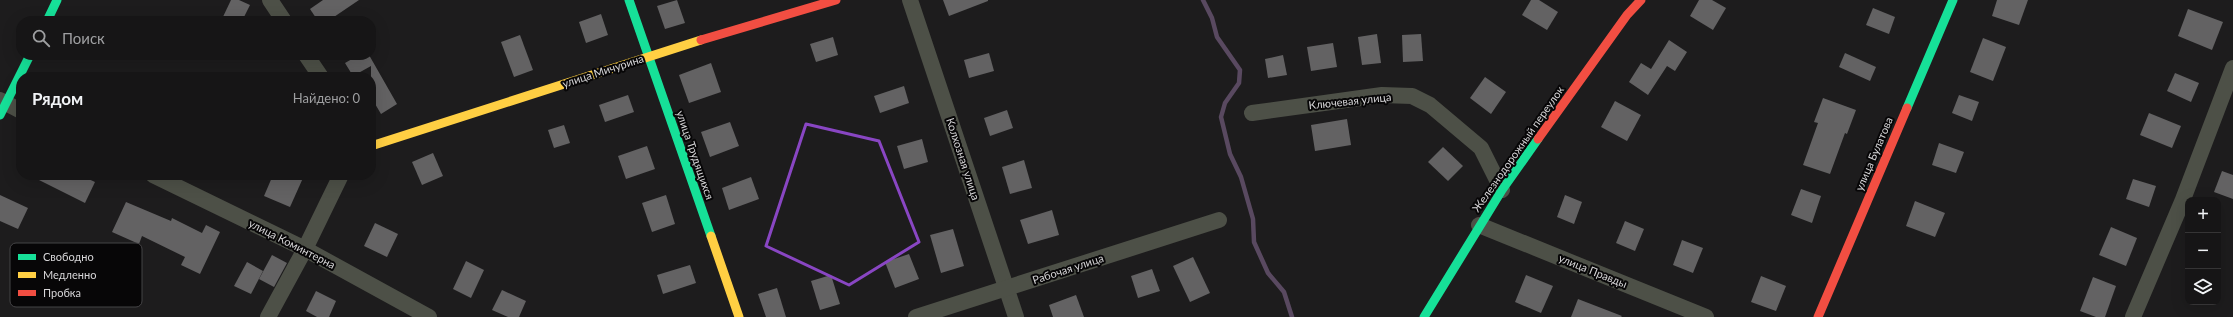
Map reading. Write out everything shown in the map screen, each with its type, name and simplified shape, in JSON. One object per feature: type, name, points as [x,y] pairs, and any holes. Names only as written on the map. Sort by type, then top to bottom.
[{"type":"street","points":[[49,16],[57,0]]},
{"type":"street","points":[[270,0],[281,16]]},
{"type":"street","name":"улица Трудящихся","points":[[629,0],[739,317]]},
{"type":"street","name":"улица Мичурина","points":[[376,144],[648,56],[836,0]]},
{"type":"street","name":"Колхозная улица","points":[[910,0],[1016,317]]},
{"type":"street","name":"Железнодорожный переулок","points":[[1424,317],[1479,225],[1502,190],[1627,15],[1640,0]]},
{"type":"street","name":"улица Булатова","points":[[1818,317],[1953,0]]},
{"type":"street","points":[[21,72],[27,60]]},
{"type":"street","points":[[309,60],[318,72]]},
{"type":"street","points":[[2133,317],[2182,202],[2233,68]]},
{"type":"street","points":[[16,80],[2,106],[16,110]]},
{"type":"street","name":"Ключевая улица","points":[[1252,113],[1382,95],[1412,96],[1430,105],[1481,148],[1502,190]]},
{"type":"street","name":"улица Коминтерна","points":[[163,180],[305,249],[429,317]]},
{"type":"street","points":[[268,317],[305,249],[339,180]]},
{"type":"street","name":"Рабочая улица","points":[[916,317],[1219,220]]},
{"type":"street","name":"улица Правды","points":[[1479,225],[1706,317]]},
{"type":"highlighted area","points":[[806,124],[879,141],[919,242],[849,285],[766,246]]},
{"type":"building","points":[[231,0],[239,0],[250,5],[244,16],[223,16]]},
{"type":"building","points":[[323,0],[359,0],[335,16],[315,16],[310,9]]},
{"type":"building","points":[[677,0],[685,23],[665,29],[657,6]]},
{"type":"building","points":[[943,0],[988,0],[988,1],[949,16]]},
{"type":"building","points":[[1531,0],[1539,0],[1558,12],[1547,30],[1522,15]]},
{"type":"building","points":[[1699,0],[1712,0],[1726,8],[1713,30],[1690,16]]},
{"type":"building","points":[[1997,0],[2028,0],[2019,25],[1992,16]]},
{"type":"building","points":[[1873,8],[1895,17],[1889,34],[1866,25]]},
{"type":"building","points":[[2188,9],[2223,22],[2212,50],[2178,36]]},
{"type":"building","points":[[601,14],[608,35],[586,43],[579,22]]},
{"type":"building","points":[[1377,34],[1381,63],[1362,65],[1358,37]]},
{"type":"building","points":[[1421,34],[1423,61],[1403,62],[1402,35]]},
{"type":"building","points":[[520,35],[533,70],[514,77],[501,42]]},
{"type":"building","points":[[833,37],[838,55],[816,62],[810,44]]},
{"type":"building","points":[[1983,38],[2006,47],[1993,81],[1970,72]]},
{"type":"building","points":[[1669,40],[1687,52],[1675,71],[1667,66],[1648,95],[1629,82],[1641,63],[1651,69]]},
{"type":"building","points":[[1333,43],[1337,67],[1311,71],[1307,47]]},
{"type":"building","points":[[989,53],[994,71],[969,78],[964,60]]},
{"type":"building","points":[[1845,53],[1876,67],[1870,81],[1839,67]]},
{"type":"building","points":[[1283,55],[1287,75],[1268,78],[1265,59]]},
{"type":"building","points":[[350,60],[372,60],[397,104],[381,114],[376,106],[376,72],[371,72],[371,66],[360,72],[351,72],[345,63]]},
{"type":"building","points":[[711,63],[721,92],[689,103],[679,75]]},
{"type":"building","points":[[2175,73],[2199,83],[2191,102],[2167,91]]},
{"type":"building","points":[[1485,77],[1506,92],[1491,114],[1470,98]]},
{"type":"building","points":[[904,86],[909,103],[880,113],[874,96]]},
{"type":"building","points":[[628,95],[634,112],[605,122],[599,105]]},
{"type":"building","points":[[1959,95],[1979,102],[1972,121],[1952,113]]},
{"type":"building","points":[[1823,98],[1856,110],[1847,134],[1845,133],[1830,174],[1803,165],[1818,123],[1814,122]]},
{"type":"building","points":[[1615,101],[1641,115],[1627,141],[1601,127]]},
{"type":"building","points":[[1007,110],[1013,128],[990,136],[984,118]]},
{"type":"building","points":[[2149,113],[2181,126],[2172,148],[2140,135]]},
{"type":"building","points":[[1347,119],[1351,145],[1315,151],[1311,125]]},
{"type":"building","points":[[730,122],[739,146],[710,157],[701,132]]},
{"type":"building","points":[[564,125],[570,143],[554,148],[548,130]]},
{"type":"building","points":[[922,139],[928,162],[904,169],[897,146]]},
{"type":"building","points":[[1939,143],[1964,152],[1956,173],[1932,165]]},
{"type":"building","points":[[647,146],[655,169],[626,179],[618,156]]},
{"type":"building","points":[[1443,147],[1463,166],[1448,181],[1428,162]]},
{"type":"building","points":[[433,153],[443,176],[422,185],[412,162]]},
{"type":"building","points":[[1024,160],[1032,188],[1010,194],[1002,167]]},
{"type":"building","points":[[2222,171],[2233,175],[2233,199],[2214,192]]},
{"type":"building","points":[[751,177],[759,199],[729,210],[722,188]]},
{"type":"building","points":[[2133,179],[2156,186],[2149,207],[2126,199]]},
{"type":"building","points":[[39,180],[91,180],[95,182],[85,203]]},
{"type":"building","points":[[271,180],[302,180],[290,207],[264,196]]},
{"type":"building","points":[[1801,189],[1821,196],[1812,223],[1791,215]]},
{"type":"building","points":[[0,195],[28,208],[18,229],[0,221]]},
{"type":"building","points":[[666,195],[675,224],[652,232],[642,203]]},
{"type":"building","points":[[1565,195],[1582,202],[1574,224],[1557,217]]},
{"type":"building","points":[[1915,201],[1945,213],[1935,237],[1906,226]]},
{"type":"building","points":[[126,202],[171,221],[172,218],[202,233],[206,225],[220,232],[200,274],[181,265],[185,257],[142,236],[139,243],[137,243],[112,232]]},
{"type":"building","points":[[1052,210],[1059,235],[1028,244],[1020,220]]},
{"type":"building","points":[[1625,221],[1644,229],[1635,251],[1616,243]]},
{"type":"building","points":[[375,223],[398,234],[387,257],[364,246]]},
{"type":"building","points":[[2111,227],[2137,238],[2126,266],[2099,255]]},
{"type":"building","points":[[953,229],[964,266],[941,273],[930,235]]},
{"type":"building","points":[[1682,240],[1703,248],[1693,273],[1673,265]]},
{"type":"building","points":[[909,254],[919,279],[895,288],[885,262]]},
{"type":"building","points":[[272,255],[287,263],[274,287],[259,279]]},
{"type":"building","points":[[1193,257],[1210,293],[1190,302],[1173,266]]},
{"type":"building","points":[[466,261],[484,270],[471,298],[453,289]]},
{"type":"building","points":[[247,262],[263,271],[251,294],[234,286]]},
{"type":"building","points":[[690,265],[696,283],[663,294],[657,275]]},
{"type":"building","points":[[1152,269],[1160,291],[1138,298],[1131,276]]},
{"type":"building","points":[[831,275],[840,304],[820,310],[811,281]]},
{"type":"building","points":[[1526,275],[1553,286],[1541,313],[1515,302]]},
{"type":"building","points":[[1761,276],[1786,286],[1776,311],[1751,302]]},
{"type":"building","points":[[2093,277],[2116,286],[2105,317],[2096,317],[2080,311]]},
{"type":"building","points":[[777,288],[786,317],[766,317],[758,294]]},
{"type":"building","points":[[502,290],[526,301],[519,317],[508,317],[492,310]]},
{"type":"building","points":[[316,291],[336,301],[329,317],[317,317],[306,311]]},
{"type":"building","points":[[1076,295],[1084,317],[1053,317],[1049,305]]},
{"type":"building","points":[[1578,299],[1622,316],[1571,317]]},
{"type":"waterway","points":[[1203,0],[1212,18],[1217,37],[1240,70],[1239,83],[1225,103],[1221,117],[1230,154],[1241,177],[1253,219],[1254,242],[1268,273],[1284,292],[1292,317]]},
{"type":"traffic: fast","points":[[49,16],[57,0]]},
{"type":"traffic: fast","points":[[629,0],[711,236]]},
{"type":"traffic: fast","points":[[1907,108],[1953,0]]},
{"type":"traffic: fast","points":[[22,72],[28,60]]},
{"type":"traffic: fast","points":[[0,115],[16,83]]},
{"type":"traffic: fast","points":[[1424,317],[1502,190],[1538,139]]},
{"type":"traffic: slow","points":[[376,144],[701,40]]},
{"type":"traffic: slow","points":[[711,236],[739,317]]},
{"type":"traffic: jam","points":[[701,40],[836,0]]},
{"type":"traffic: jam","points":[[1538,139],[1627,15],[1641,0]]},
{"type":"traffic: jam","points":[[1818,317],[1907,108]]}]
